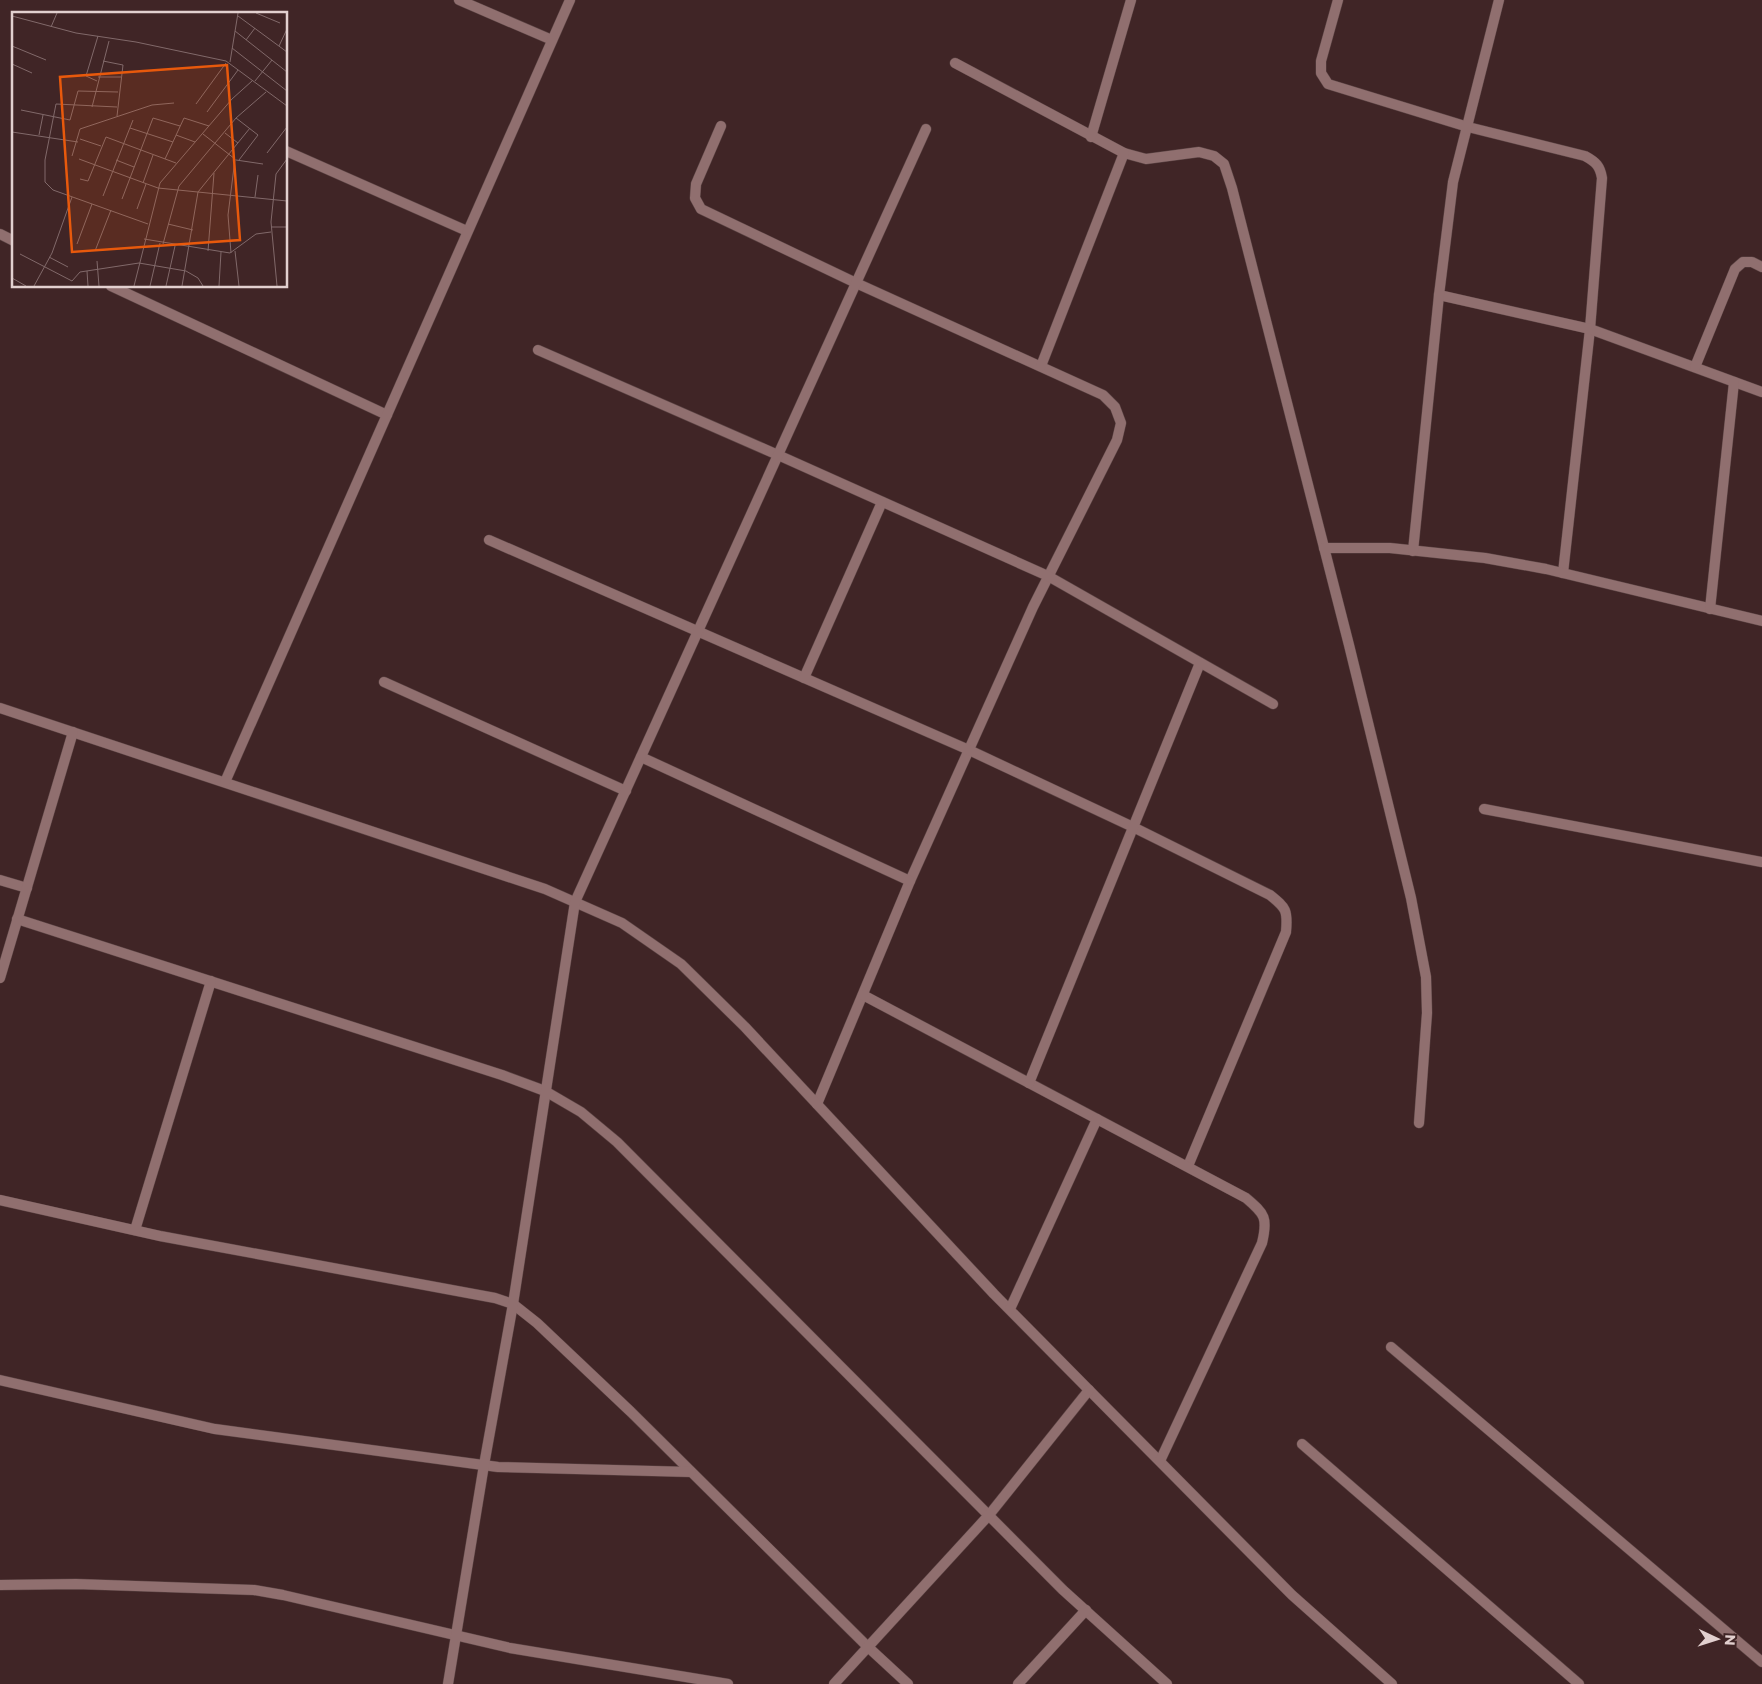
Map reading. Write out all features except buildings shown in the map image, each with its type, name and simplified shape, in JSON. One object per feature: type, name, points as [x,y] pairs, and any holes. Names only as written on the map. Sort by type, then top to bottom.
[{"type":"street","points":[[459,0],[552,40]]},
{"type":"street","points":[[225,782],[570,0]]},
{"type":"street","points":[[1091,137],[1131,0]]},
{"type":"street","points":[[1338,0],[1322,61],[1321,74],[1328,84],[1468,128],[1585,156],[1595,161],[1600,167],[1602,178],[1590,329],[1563,574]]},
{"type":"street","points":[[1413,551],[1439,295],[1453,182],[1499,0]]},
{"type":"street","points":[[955,63],[1124,154],[1146,159],[1199,152],[1214,156],[1224,164],[1324,548],[1411,898],[1426,977],[1427,1012],[1419,1123]]},
{"type":"street","points":[[720,126],[696,184],[695,198],[701,209],[856,283],[1103,395],[1115,407],[1122,423],[1117,440],[1032,608],[910,881],[817,1104]]},
{"type":"street","points":[[448,1684],[513,1304],[576,902],[926,129]]},
{"type":"street","points":[[288,152],[467,232]]},
{"type":"street","points":[[1041,366],[1124,154]]},
{"type":"street","points":[[0,234],[12,240]]},
{"type":"street","points":[[1695,367],[1735,269],[1743,262],[1752,262],[1762,267]]},
{"type":"street","points":[[115,288],[387,415]]},
{"type":"street","points":[[1439,295],[1590,329],[1762,392]]},
{"type":"street","points":[[538,350],[1048,576],[1273,704]]},
{"type":"street","points":[[1710,609],[1734,382]]},
{"type":"street","points":[[804,678],[882,502]]},
{"type":"street","points":[[489,540],[969,750],[1133,827],[1270,895],[1283,905],[1287,918],[1286,932],[1188,1166]]},
{"type":"street","points":[[1324,548],[1390,548],[1485,558],[1563,574],[1762,621]]},
{"type":"street","points":[[1029,1083],[1200,663]]},
{"type":"street","points":[[384,682],[626,791]]},
{"type":"street","points":[[0,708],[545,889],[622,923],[681,964],[744,1027],[1089,1390],[1292,1595],[1392,1684]]},
{"type":"street","points":[[0,978],[72,732]]},
{"type":"street","points":[[642,757],[910,881]]},
{"type":"street","points":[[1484,809],[1762,862]]},
{"type":"street","points":[[0,880],[27,888]]},
{"type":"street","points":[[17,919],[502,1075],[545,1091],[581,1112],[617,1142],[1063,1590],[1168,1684]]},
{"type":"street","points":[[135,1230],[211,982]]},
{"type":"street","points":[[863,995],[1188,1166],[1246,1198],[1260,1209],[1266,1224],[1262,1242],[1160,1461]]},
{"type":"street","points":[[1010,1309],[1097,1119]]},
{"type":"street","points":[[0,1200],[135,1230],[495,1298],[513,1304],[537,1323],[631,1412],[868,1647],[908,1684]]},
{"type":"street","points":[[1391,1347],[1762,1662]]},
{"type":"street","points":[[0,1380],[215,1428],[498,1467],[691,1472]]},
{"type":"street","points":[[834,1684],[989,1515],[1089,1390]]},
{"type":"street","points":[[1302,1444],[1579,1684]]},
{"type":"street","points":[[0,1585],[76,1584],[254,1590],[510,1648],[728,1684]]},
{"type":"street","points":[[1018,1684],[1086,1610]]}]
